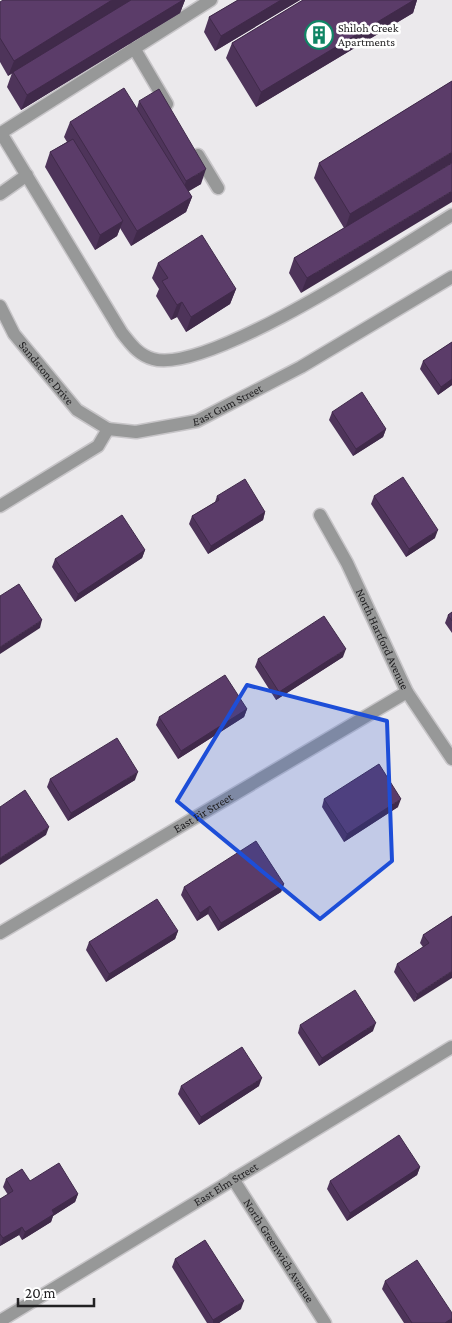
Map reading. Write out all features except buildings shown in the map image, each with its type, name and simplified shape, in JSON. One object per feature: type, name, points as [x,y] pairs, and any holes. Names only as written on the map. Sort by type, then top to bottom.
[{"type":"street","points":[[211,0],[1,132],[122,333],[137,352],[154,359],[168,360],[219,346],[297,310],[452,215]]},
{"type":"street","points":[[134,48],[173,114]]},
{"type":"street","points":[[193,147],[218,188]]},
{"type":"street","points":[[0,194],[27,175]]},
{"type":"street","name":"East Gum Street","points":[[108,429],[136,432],[197,421],[301,367],[452,277]]},
{"type":"street","name":"Sandstone Drive","points":[[0,306],[14,334],[77,410],[108,429]]},
{"type":"street","points":[[0,506],[98,446],[108,429]]},
{"type":"street","name":"North Hartford Avenue","points":[[320,515],[347,563],[406,692],[452,759]]},
{"type":"street","name":"East Fir Street","points":[[0,933],[406,692]]},
{"type":"street","name":"East Elm Street","points":[[0,1321],[452,1047]]},
{"type":"street","name":"North Greenwich Avenue","points":[[233,1179],[325,1323]]},
{"type":"highlighted area","points":[[247,685],[387,721],[392,861],[320,919],[177,801]]},
{"type":"place","name":"Shiloh Creek Apartments","points":[[319,35]]}]
